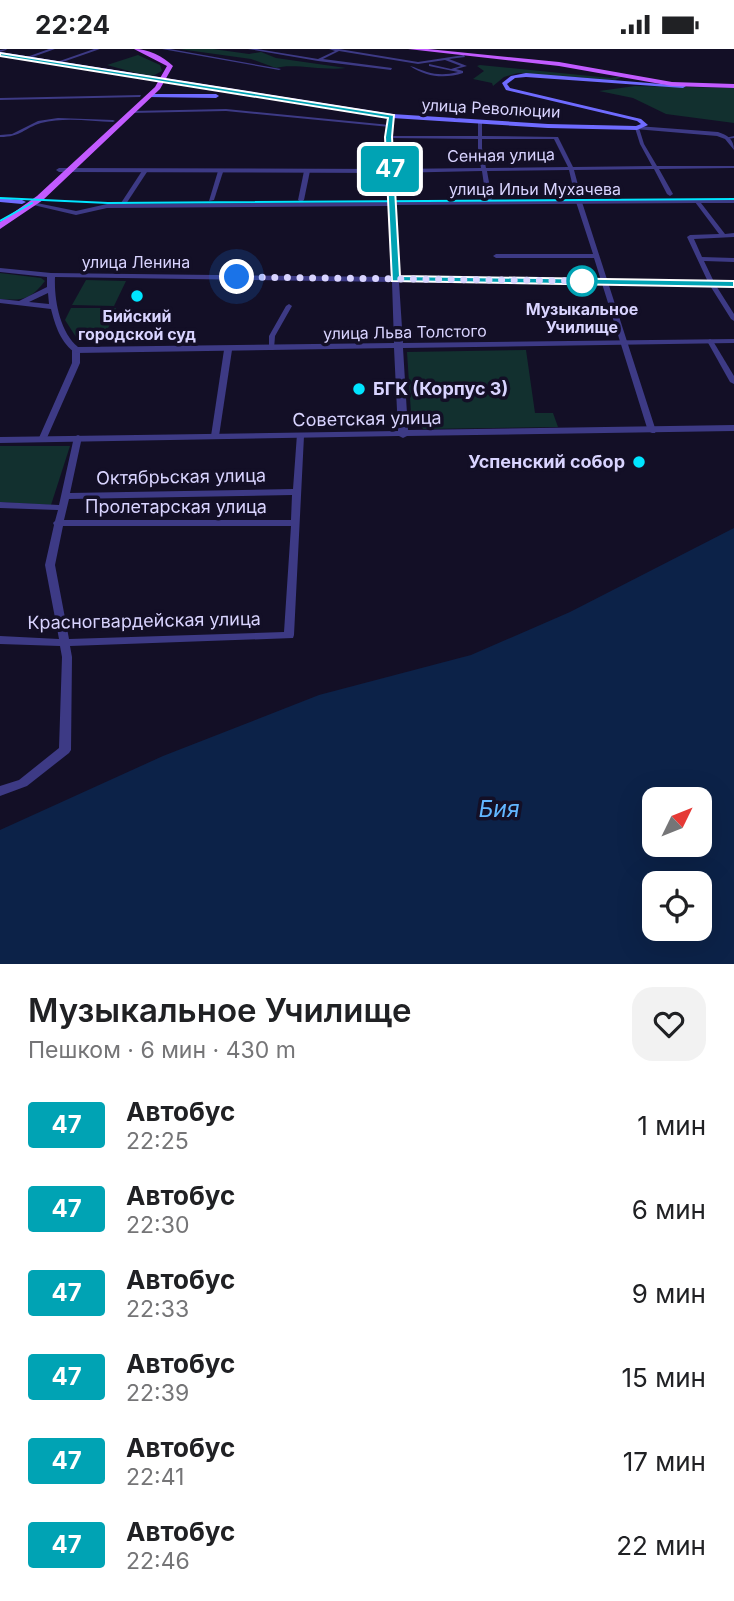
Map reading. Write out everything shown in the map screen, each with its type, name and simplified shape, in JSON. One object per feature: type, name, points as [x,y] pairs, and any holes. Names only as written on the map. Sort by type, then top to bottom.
[{"type":"main road","points":[[0,226],[69,171],[132,112],[170,71],[169,64],[135,49]]},
{"type":"main road","points":[[411,49],[559,64],[687,86]]},
{"type":"main road","points":[[0,53],[57,63],[155,87]]},
{"type":"main road","points":[[637,128],[645,125],[639,120],[503,87],[511,78],[526,75],[625,84],[734,86]]},
{"type":"main road","points":[[625,84],[638,82],[640,77]]},
{"type":"main road","points":[[0,217],[27,203],[140,96],[155,87]]},
{"type":"main road","name":"улица Революции","points":[[155,87],[192,87],[391,116],[637,128]]},
{"type":"main road","name":"улица Революции","points":[[155,87],[247,96]]},
{"type":"main road","points":[[0,200],[27,203]]},
{"type":"street","points":[[0,53],[5,49]]},
{"type":"street","points":[[26,58],[53,49]]},
{"type":"street","points":[[57,63],[98,49]]},
{"type":"street","points":[[164,49],[279,69]]},
{"type":"street","points":[[251,49],[391,69]]},
{"type":"street","points":[[331,49],[420,63],[462,72],[449,77],[417,71],[418,69],[411,66],[420,63],[464,56]]},
{"type":"street","points":[[350,52],[362,49]]},
{"type":"street","points":[[320,59],[339,50]]},
{"type":"street","points":[[445,60],[465,66],[452,69]]},
{"type":"street","points":[[0,99],[140,96]]},
{"type":"street","points":[[132,112],[231,111],[390,126]]},
{"type":"street","points":[[391,116],[388,137],[403,435]]},
{"type":"street","points":[[639,120],[690,130]]},
{"type":"street","points":[[0,136],[16,136],[36,124],[48,121],[113,121]]},
{"type":"street","points":[[481,122],[483,170],[489,199]]},
{"type":"street","points":[[637,128],[654,168],[670,194]]},
{"type":"street","name":"улица Революции","points":[[637,128],[690,130],[730,137]]},
{"type":"street","name":"улица Революции","points":[[388,137],[556,138],[571,169]]},
{"type":"street","points":[[730,137],[734,148]]},
{"type":"street","name":"Сенная улица","points":[[59,170],[220,172],[734,167]]},
{"type":"street","points":[[571,169],[595,256],[652,431]]},
{"type":"street","points":[[301,200],[307,171]]},
{"type":"street","points":[[122,206],[144,172]]},
{"type":"street","points":[[211,200],[220,172]]},
{"type":"street","name":"улица Ильи Мухачева","points":[[27,203],[76,213],[103,206],[391,204],[578,199],[697,201]]},
{"type":"street","points":[[697,201],[734,201]]},
{"type":"street","points":[[697,201],[723,235]]},
{"type":"street","points":[[734,235],[691,236],[712,284],[734,319]]},
{"type":"street","points":[[496,256],[595,256]]},
{"type":"street","points":[[701,259],[734,260]]},
{"type":"street","name":"улица Ленина","points":[[0,270],[51,275],[734,284]]},
{"type":"street","points":[[42,440],[76,363],[76,351],[69,346],[54,307],[49,289],[51,275]]},
{"type":"street","points":[[19,303],[49,289]]},
{"type":"street","points":[[0,301],[54,307]]},
{"type":"street","points":[[271,349],[272,336],[289,306]]},
{"type":"street","points":[[710,341],[734,382]]},
{"type":"street","name":"улица Льва Толстого","points":[[76,351],[734,341]]},
{"type":"street","points":[[215,436],[228,349]]},
{"type":"street","name":"Советская улица","points":[[0,440],[734,428]]},
{"type":"street","points":[[295,523],[299,436]]},
{"type":"street","points":[[0,791],[23,783],[64,753],[67,657],[50,565],[57,523],[78,437]]},
{"type":"street","name":"Октябрьская улица","points":[[65,496],[297,492]]},
{"type":"street","points":[[0,505],[62,508]]},
{"type":"street","name":"Пролетарская улица","points":[[57,523],[295,523]]},
{"type":"street","name":"Красногвардейская улица","points":[[0,640],[63,643],[289,635],[295,523]]},
{"type":"green space","points":[[179,49],[213,49],[249,54],[261,52],[276,58],[346,68],[276,68],[251,59]]},
{"type":"green space","points":[[138,55],[160,65],[162,71],[151,77],[107,65]]},
{"type":"green space","points":[[477,66],[610,78],[624,76],[615,80],[518,73],[504,77],[493,86],[492,83],[473,79],[484,71]]},
{"type":"green space","points":[[635,86],[734,88],[734,123],[666,114],[633,98],[599,91]]},
{"type":"green space","points":[[0,273],[41,278],[45,281],[26,297],[15,300],[0,299]]},
{"type":"green space","points":[[86,280],[126,281],[114,306],[72,305]]},
{"type":"green space","points":[[71,308],[116,308],[104,339],[78,340],[65,320]]},
{"type":"green space","points":[[526,350],[535,413],[553,413],[558,427],[423,429],[411,413],[407,352]]},
{"type":"green space","points":[[0,446],[70,446],[51,505],[0,502]]},
{"type":"water","name":"Бия","points":[[734,528],[734,964],[0,964],[0,830],[163,756],[319,695],[471,655],[570,612]]},
{"type":"tram line","points":[[0,198],[108,203],[734,199]]},
{"type":"tram line","points":[[0,221],[32,203]]},
{"type":"bus line","name":"47","points":[[0,54],[273,100],[391,116],[388,137],[395,279],[734,284]]},
{"type":"place","name":"Музыкальное Училище","points":[[582,281]]},
{"type":"place","name":"Бийский городской суд","points":[[137,296]]},
{"type":"place","name":"БГК (Корпус 3)","points":[[359,389]]},
{"type":"place","name":"Успенский собор","points":[[639,462]]},
{"type":"route","points":[[237,277],[582,281]]}]
